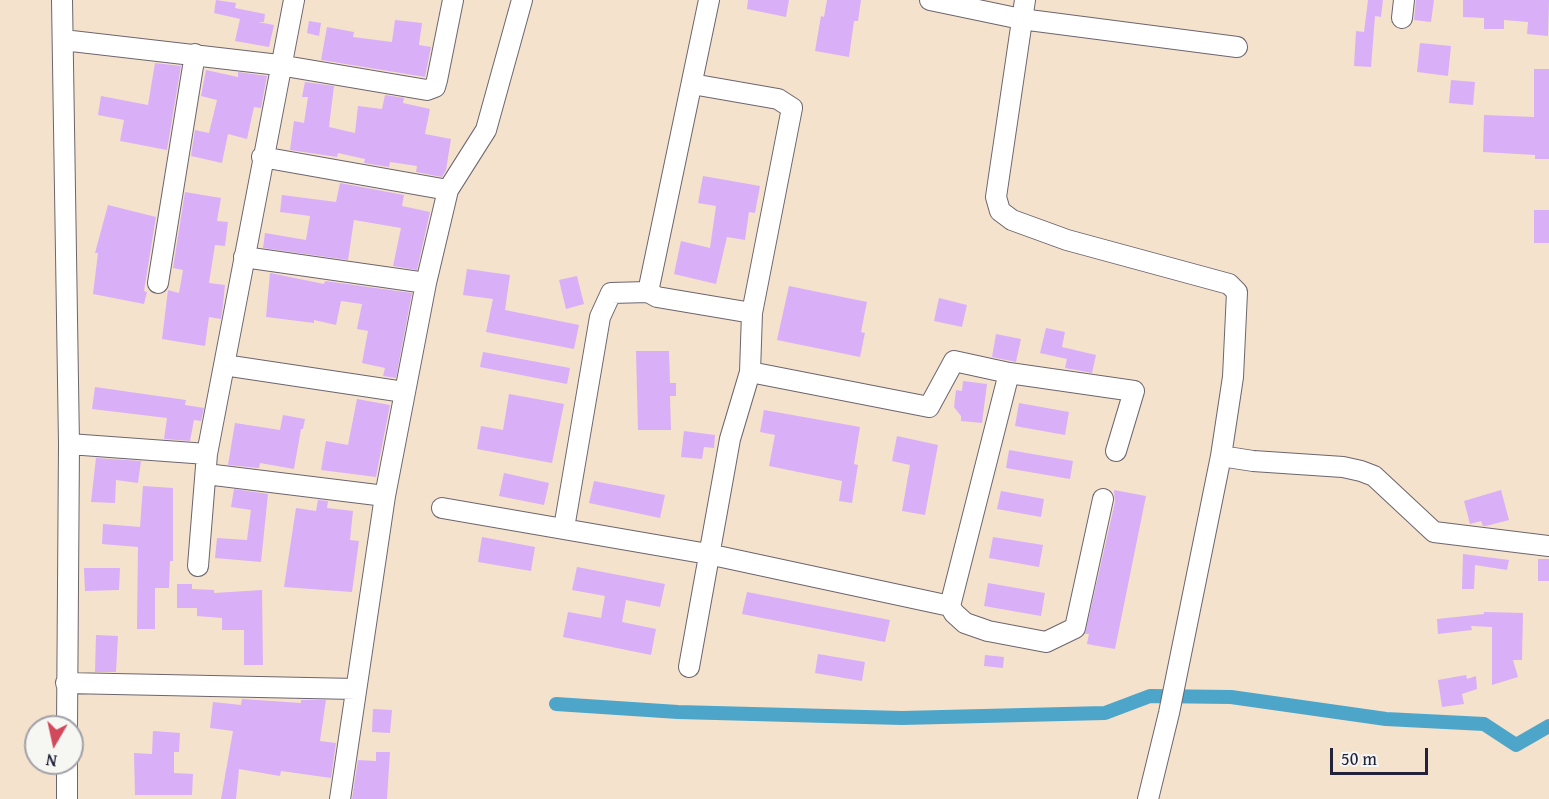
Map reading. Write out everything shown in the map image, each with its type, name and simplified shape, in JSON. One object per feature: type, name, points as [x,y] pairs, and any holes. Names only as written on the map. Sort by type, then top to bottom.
[{"type":"street","points":[[62,0],[69,444],[67,715]]},
{"type":"street","points":[[198,566],[206,464],[279,65],[294,0]]},
{"type":"street","points":[[63,40],[279,65],[427,90],[435,87],[453,0]]},
{"type":"street","points":[[340,799],[385,496],[426,283],[448,190],[486,130],[522,0]]},
{"type":"street","points":[[648,292],[709,0]]},
{"type":"street","points":[[930,0],[1023,10],[1237,47]]},
{"type":"street","points":[[1023,10],[996,197],[1000,211],[1012,220],[1067,240],[1229,284],[1237,292],[1233,377],[1221,456],[1175,685],[1148,799]]},
{"type":"street","points":[[158,283],[195,54]]},
{"type":"street","points":[[689,668],[730,440],[750,372],[752,313],[792,108],[778,99],[692,84]]},
{"type":"street","points":[[262,157],[448,190]]},
{"type":"street","points":[[244,257],[426,283]]},
{"type":"street","points":[[564,528],[600,316],[612,293],[648,292],[657,297],[752,313]]},
{"type":"street","points":[[750,372],[929,407],[954,360],[1009,373],[1134,391],[1116,451]]},
{"type":"street","points":[[224,365],[404,392]]},
{"type":"street","points":[[1009,373],[950,606],[954,613],[965,623],[988,631],[1046,642],[1075,628],[1103,499]]},
{"type":"street","points":[[69,444],[206,464],[385,496]]},
{"type":"street","points":[[1221,456],[1253,461],[1343,466],[1374,476],[1434,532],[1549,546]]},
{"type":"street","points":[[442,508],[708,554],[950,606]]},
{"type":"street","points":[[66,683],[356,689]]},
{"type":"street","points":[[67,775],[67,799]]},
{"type":"building","points":[[216,0],[236,3],[235,8],[265,14],[264,22],[258,22],[274,25],[269,47],[235,41],[240,19],[214,13]]},
{"type":"building","points":[[748,0],[789,0],[786,17],[747,9]]},
{"type":"building","points":[[827,0],[861,0],[858,21],[854,21],[849,57],[815,51],[821,16],[824,17]]},
{"type":"building","points":[[1368,0],[1383,0],[1381,17],[1375,16],[1371,67],[1354,66],[1356,31],[1364,32]]},
{"type":"building","points":[[1416,0],[1434,0],[1431,22],[1414,20]]},
{"type":"building","points":[[1463,0],[1549,0],[1548,36],[1527,34],[1528,22],[1504,20],[1504,29],[1484,29],[1484,18],[1463,17]]},
{"type":"building","points":[[395,20],[422,23],[419,45],[431,47],[425,77],[321,60],[327,27],[354,32],[353,37],[392,42]]},
{"type":"building","points":[[309,21],[321,23],[319,36],[307,33]]},
{"type":"building","points":[[1420,43],[1451,46],[1448,76],[1417,72]]},
{"type":"building","points":[[155,63],[181,66],[167,150],[120,141],[124,120],[98,115],[101,96],[148,105]]},
{"type":"building","points":[[1534,69],[1549,69],[1549,159],[1535,159],[1535,155],[1483,152],[1484,115],[1534,117]]},
{"type":"building","points":[[206,70],[238,77],[238,72],[267,76],[261,108],[254,107],[247,139],[228,134],[222,163],[191,156],[195,130],[209,133],[217,100],[201,96]]},
{"type":"building","points":[[1451,80],[1475,82],[1473,105],[1449,103]]},
{"type":"building","points":[[305,82],[334,86],[329,127],[355,133],[358,106],[382,109],[385,95],[404,98],[403,103],[430,109],[425,134],[451,139],[446,170],[442,177],[416,172],[417,166],[390,162],[389,167],[364,163],[365,159],[338,153],[337,157],[290,150],[294,121],[304,123],[308,97],[302,97]]},
{"type":"building","points":[[703,176],[760,186],[755,213],[749,212],[745,240],[727,237],[716,284],[674,274],[681,241],[710,248],[716,206],[698,203]]},
{"type":"building","points":[[340,183],[404,195],[402,206],[430,212],[417,270],[393,266],[401,228],[354,220],[348,260],[263,248],[265,233],[306,240],[310,216],[280,212],[282,195],[336,202]]},
{"type":"building","points":[[185,192],[221,198],[217,221],[228,222],[225,246],[215,245],[209,283],[225,285],[221,319],[209,317],[205,346],[162,339],[168,290],[179,293],[183,270],[173,268]]},
{"type":"building","points":[[108,205],[156,217],[144,304],[93,294],[98,253],[95,253]]},
{"type":"building","points":[[1534,210],[1549,210],[1549,243],[1534,243]]},
{"type":"building","points":[[467,269],[510,275],[505,310],[579,325],[574,349],[486,332],[493,299],[463,295]]},
{"type":"building","points":[[270,273],[324,284],[325,281],[412,293],[396,378],[383,376],[385,368],[362,363],[368,331],[357,329],[362,304],[341,301],[336,325],[314,320],[314,323],[266,317]]},
{"type":"building","points":[[577,276],[584,304],[566,309],[559,280]]},
{"type":"building","points":[[789,286],[867,302],[861,332],[865,333],[860,357],[777,340]]},
{"type":"building","points":[[939,298],[967,305],[962,327],[934,321]]},
{"type":"building","points":[[1046,328],[1065,332],[1062,347],[1096,355],[1092,373],[1065,368],[1067,359],[1040,353]]},
{"type":"building","points":[[996,334],[1021,339],[1016,362],[992,357]]},
{"type":"building","points":[[636,351],[669,351],[670,383],[676,383],[676,396],[670,396],[671,430],[638,430]]},
{"type":"building","points":[[483,352],[570,368],[567,384],[480,367]]},
{"type":"building","points":[[963,381],[987,384],[982,423],[961,421],[961,416],[954,407],[956,390],[962,391]]},
{"type":"building","points":[[95,387],[186,400],[185,405],[204,408],[201,421],[194,420],[190,441],[164,439],[167,418],[92,409]]},
{"type":"building","points":[[509,394],[564,404],[552,463],[477,449],[481,426],[503,430]]},
{"type":"building","points":[[357,399],[390,405],[376,477],[321,470],[326,441],[348,445]]},
{"type":"building","points":[[1019,403],[1069,412],[1065,435],[1015,426]]},
{"type":"building","points":[[764,410],[860,427],[854,464],[858,465],[852,503],[839,501],[842,481],[769,466],[775,435],[760,432]]},
{"type":"building","points":[[283,415],[305,419],[294,469],[260,463],[259,468],[228,465],[235,423],[280,430]]},
{"type":"building","points":[[684,431],[715,435],[714,448],[704,447],[702,459],[681,457]]},
{"type":"building","points":[[897,436],[938,445],[925,515],[902,511],[910,465],[892,461]]},
{"type":"building","points":[[1009,450],[1073,461],[1070,479],[1006,468]]},
{"type":"building","points":[[96,458],[141,461],[138,483],[116,480],[115,503],[91,502]]},
{"type":"building","points":[[504,473],[549,483],[544,505],[499,496]]},
{"type":"building","points":[[594,481],[665,495],[660,518],[589,503]]},
{"type":"building","points":[[143,486],[173,488],[173,561],[170,561],[169,588],[155,588],[155,629],[137,629],[138,547],[102,544],[103,524],[140,527]]},
{"type":"building","points":[[234,489],[268,494],[261,562],[215,558],[217,538],[247,540],[251,510],[231,507]]},
{"type":"building","points":[[1114,490],[1146,496],[1115,649],[1087,644],[1089,634],[1085,634],[1115,502]]},
{"type":"building","points":[[1501,490],[1509,520],[1486,526],[1483,526],[1481,521],[1470,524],[1464,501]]},
{"type":"building","points":[[1001,491],[1044,499],[1041,517],[997,509]]},
{"type":"building","points":[[318,500],[328,501],[327,508],[353,511],[350,540],[359,541],[352,592],[284,587],[296,508],[316,511]]},
{"type":"building","points":[[482,537],[535,547],[531,571],[478,562]]},
{"type":"building","points":[[993,537],[1043,545],[1039,567],[989,558]]},
{"type":"building","points":[[1463,554],[1509,560],[1507,570],[1475,565],[1474,589],[1462,589]]},
{"type":"building","points":[[1538,559],[1549,559],[1549,581],[1538,581]]},
{"type":"building","points":[[577,567],[665,584],[660,607],[626,600],[622,622],[656,629],[651,655],[563,637],[568,612],[601,618],[605,596],[572,590]]},
{"type":"building","points":[[84,568],[120,568],[119,590],[85,591]]},
{"type":"building","points":[[988,583],[1045,593],[1041,616],[984,606]]},
{"type":"building","points":[[177,584],[192,584],[192,589],[214,590],[214,593],[262,590],[263,665],[244,665],[244,630],[222,630],[222,618],[197,616],[197,608],[177,608]]},
{"type":"building","points":[[747,592],[890,620],[885,642],[742,614]]},
{"type":"building","points":[[1484,612],[1523,613],[1522,660],[1513,660],[1518,677],[1492,685],[1492,627],[1471,626],[1472,630],[1438,634],[1437,619],[1484,614]]},
{"type":"building","points":[[96,635],[118,636],[116,672],[95,672]]},
{"type":"building","points":[[818,654],[865,662],[862,681],[815,673]]},
{"type":"building","points":[[985,655],[1004,657],[1003,668],[984,666]]},
{"type":"building","points":[[1466,675],[1467,679],[1476,676],[1477,689],[1462,694],[1464,704],[1442,707],[1438,680]]},
{"type":"building","points":[[242,699],[301,703],[301,700],[326,700],[320,741],[336,743],[331,778],[281,771],[280,776],[239,769],[236,799],[221,799],[233,731],[210,728],[213,702],[241,705]]},
{"type":"building","points":[[373,709],[392,710],[390,733],[372,732]]},
{"type":"building","points":[[153,731],[180,733],[179,752],[174,752],[174,773],[193,774],[192,795],[135,795],[134,753],[152,754]]},
{"type":"building","points":[[376,752],[390,752],[387,799],[352,799],[358,760],[376,761]]},
{"type":"waterway","points":[[556,704],[678,712],[902,718],[1105,713],[1150,696],[1231,697],[1386,719],[1484,724],[1516,745],[1549,726]]}]
